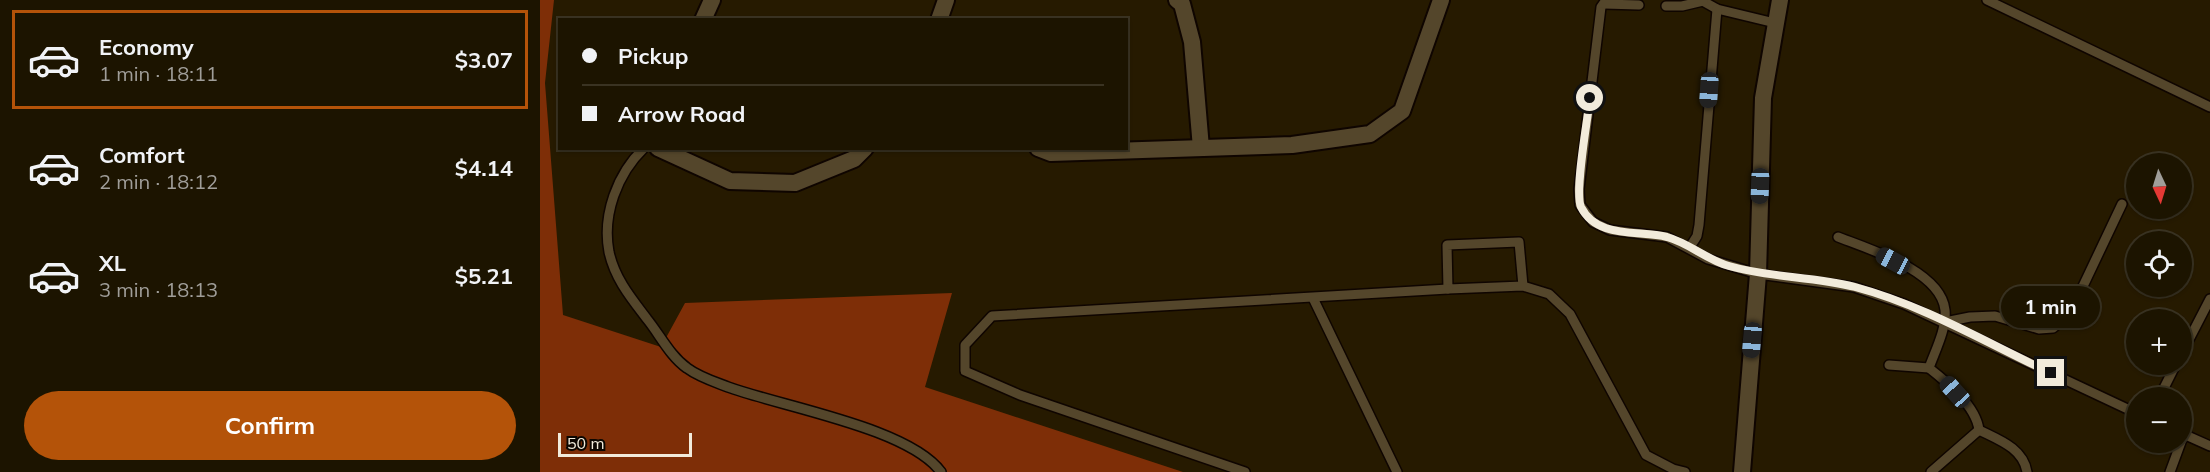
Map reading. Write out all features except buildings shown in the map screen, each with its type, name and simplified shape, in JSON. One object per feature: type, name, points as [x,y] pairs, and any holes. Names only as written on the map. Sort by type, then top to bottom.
[{"type":"street","points":[[704,18],[712,0]]},
{"type":"street","points":[[940,18],[946,0]]},
{"type":"street","points":[[1177,0],[1182,4],[1192,42],[1201,148]]},
{"type":"street","points":[[1044,150],[1052,153],[1292,144],[1370,134],[1402,111],[1441,0]]},
{"type":"street","points":[[1742,472],[1758,274],[1763,98],[1780,0]]},
{"type":"street","points":[[662,150],[729,181],[795,183],[854,159],[863,150]]},
{"type":"lane","points":[[1987,0],[2210,107]]},
{"type":"lane","points":[[1666,6],[1682,6],[1702,1],[1717,9],[1775,23]]},
{"type":"lane","points":[[1639,5],[1605,2],[1579,189],[1580,205],[1593,222],[1610,230],[1667,237],[1708,258],[1758,274],[1854,287],[1904,304],[2126,408]]},
{"type":"lane","points":[[1690,247],[1697,236],[1699,225],[1717,9]]},
{"type":"lane","points":[[642,150],[632,160],[618,184],[608,220],[608,243],[612,263],[625,291],[666,346],[687,368],[715,382],[754,396],[894,437],[934,462],[941,472]]},
{"type":"lane","points":[[1945,322],[1970,317],[1995,316],[2039,329],[2053,328],[2066,317],[2076,301],[2122,204]]},
{"type":"lane","points":[[1838,237],[1876,252],[1926,278],[1939,293],[1945,309],[1945,322],[1929,368]]},
{"type":"lane","points":[[1448,289],[1447,245],[1519,242],[1523,286]]},
{"type":"lane","points":[[1245,472],[1020,395],[965,371],[965,345],[992,316],[1523,286],[1549,294],[1570,314],[1646,455],[1685,472]]},
{"type":"lane","points":[[1312,298],[1397,472]]},
{"type":"lane","points":[[2192,334],[2210,299]]},
{"type":"lane","points":[[1889,365],[1929,368],[1943,379],[1977,417],[1979,430]]},
{"type":"lane","points":[[1931,472],[1979,430]]},
{"type":"lane","points":[[1979,430],[2014,448],[2025,463],[2027,472]]},
{"type":"lane","points":[[2192,438],[2210,446]]},
{"type":"lane","points":[[2170,472],[2176,453]]},
{"type":"shaded area","points":[[540,0],[554,0],[545,83],[563,315],[661,347],[685,303],[952,293],[925,387],[1183,472],[540,472]]},
{"type":"route","points":[[1590,98],[1579,189],[1580,205],[1593,222],[1610,230],[1667,237],[1708,258],[1742,270],[1854,287],[1888,298],[2051,373]]}]
